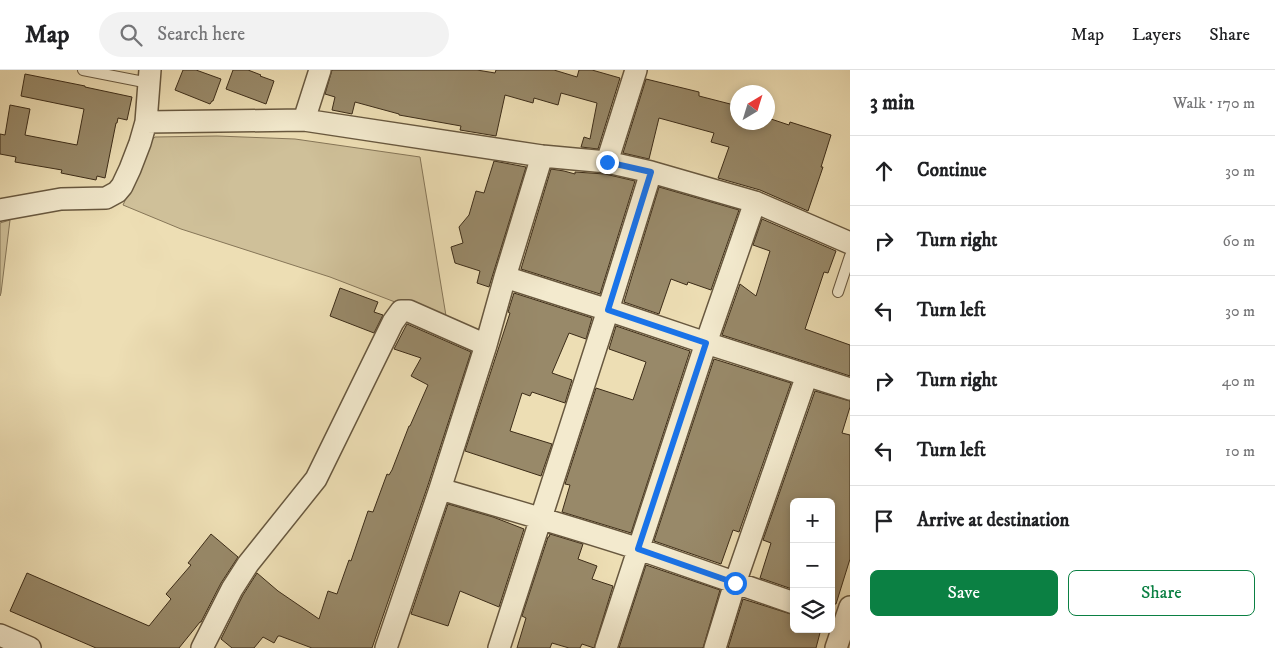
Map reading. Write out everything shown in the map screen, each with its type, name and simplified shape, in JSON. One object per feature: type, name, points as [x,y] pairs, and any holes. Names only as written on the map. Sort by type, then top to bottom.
[{"type":"street","points":[[304,120],[320,70]]},
{"type":"street","points":[[607,162],[636,70]]},
{"type":"street","points":[[0,210],[60,199],[106,198],[117,192],[130,169],[146,122],[149,77]]},
{"type":"street","points":[[146,122],[304,120],[542,156],[607,162],[651,172],[755,202],[850,243]]},
{"type":"street","points":[[386,648],[486,345],[504,277],[542,156]]},
{"type":"street","points":[[499,648],[651,172]]},
{"type":"street","points":[[606,648],[706,343],[755,202]]},
{"type":"street","points":[[504,277],[850,389]]},
{"type":"street","points":[[202,648],[232,589],[248,564],[316,480],[393,322],[401,311],[409,311],[486,345]]},
{"type":"street","points":[[715,648],[735,583],[807,375]]},
{"type":"street","points":[[440,489],[638,549],[790,602]]},
{"type":"street","points":[[836,648],[842,614]]},
{"type":"street","points":[[0,635],[30,648]]},
{"type":"lane","points":[[83,70],[149,77]]},
{"type":"lane","points":[[838,292],[850,256]]},
{"type":"shaded area","points":[[217,136],[295,139],[420,157],[447,322],[330,277],[181,229],[123,205],[138,172],[148,143],[155,137]]},
{"type":"shaded area","points":[[10,220],[1,293],[0,296],[0,223]]},
{"type":"building","points":[[183,70],[196,70],[221,79],[213,101],[210,104],[175,90]]},
{"type":"building","points":[[233,70],[248,70],[274,81],[266,104],[226,89]]},
{"type":"building","points":[[332,70],[477,70],[495,73],[496,70],[554,70],[577,77],[579,70],[592,70],[620,78],[598,149],[581,147],[584,137],[590,139],[597,103],[561,93],[558,105],[534,98],[533,103],[505,95],[496,136],[460,130],[461,126],[399,115],[355,102],[352,114],[332,110],[335,97],[325,94]]},
{"type":"building","points":[[25,74],[132,97],[127,120],[118,118],[116,123],[105,178],[97,176],[96,180],[61,173],[62,170],[15,162],[16,157],[0,154],[0,134],[5,135],[10,105],[30,109],[25,135],[77,145],[84,109],[21,96]]},
{"type":"building","points":[[646,79],[699,92],[699,96],[730,104],[730,130],[775,130],[775,120],[789,125],[790,122],[831,135],[821,167],[823,167],[808,211],[760,190],[718,178],[729,147],[711,142],[714,133],[659,118],[649,159],[623,153]]},
{"type":"building","points":[[494,161],[526,167],[489,287],[477,283],[480,271],[455,263],[451,247],[463,243],[459,227],[469,215],[476,191],[484,193]]},
{"type":"building","points":[[551,169],[575,174],[575,172],[605,174],[635,181],[600,294],[521,269]]},
{"type":"building","points":[[659,187],[739,210],[711,290],[688,282],[687,285],[671,279],[659,314],[624,302]]},
{"type":"building","points":[[762,219],[836,251],[828,273],[824,272],[805,329],[850,345],[850,376],[722,335],[740,284],[756,296],[770,251],[753,245]]},
{"type":"building","points":[[340,288],[378,302],[374,312],[383,315],[374,333],[330,316]]},
{"type":"building","points":[[514,293],[592,318],[586,339],[569,333],[552,373],[572,380],[565,403],[532,392],[530,396],[522,393],[510,431],[552,444],[541,476],[465,451],[510,313],[508,312]]},
{"type":"building","points":[[407,324],[471,352],[372,648],[312,648],[278,636],[274,643],[263,637],[254,648],[232,648],[221,639],[243,595],[257,573],[278,591],[319,619],[328,591],[337,594],[349,560],[351,561],[368,511],[373,512],[387,474],[389,475],[392,470],[409,426],[428,385],[411,376],[421,358],[394,349]]},
{"type":"building","points":[[616,326],[690,351],[631,533],[562,512],[570,485],[565,484],[596,388],[633,400],[646,362],[609,349]]},
{"type":"building","points":[[714,359],[791,383],[739,532],[733,530],[721,564],[654,541]]},
{"type":"building","points":[[815,391],[850,401],[842,433],[850,435],[850,559],[836,604],[835,498],[790,498],[790,588],[760,578],[771,543],[763,540]]},
{"type":"building","points":[[448,504],[493,517],[524,529],[499,607],[460,591],[448,626],[411,614]]},
{"type":"building","points":[[211,534],[238,557],[221,583],[201,622],[179,648],[96,648],[10,611],[27,573],[149,626],[171,599],[166,594],[191,565],[188,563]]},
{"type":"building","points":[[550,534],[583,544],[578,559],[597,566],[592,579],[613,586],[594,648],[582,644],[580,648],[569,648],[552,643],[550,648],[517,648],[526,618],[522,616]]},
{"type":"building","points":[[646,565],[720,590],[703,648],[619,648]]},
{"type":"building","points":[[743,599],[790,614],[790,633],[820,633],[816,648],[728,648]]},
{"type":"route","points":[[607,162],[651,172],[608,310],[706,343],[638,549],[735,583]]}]
